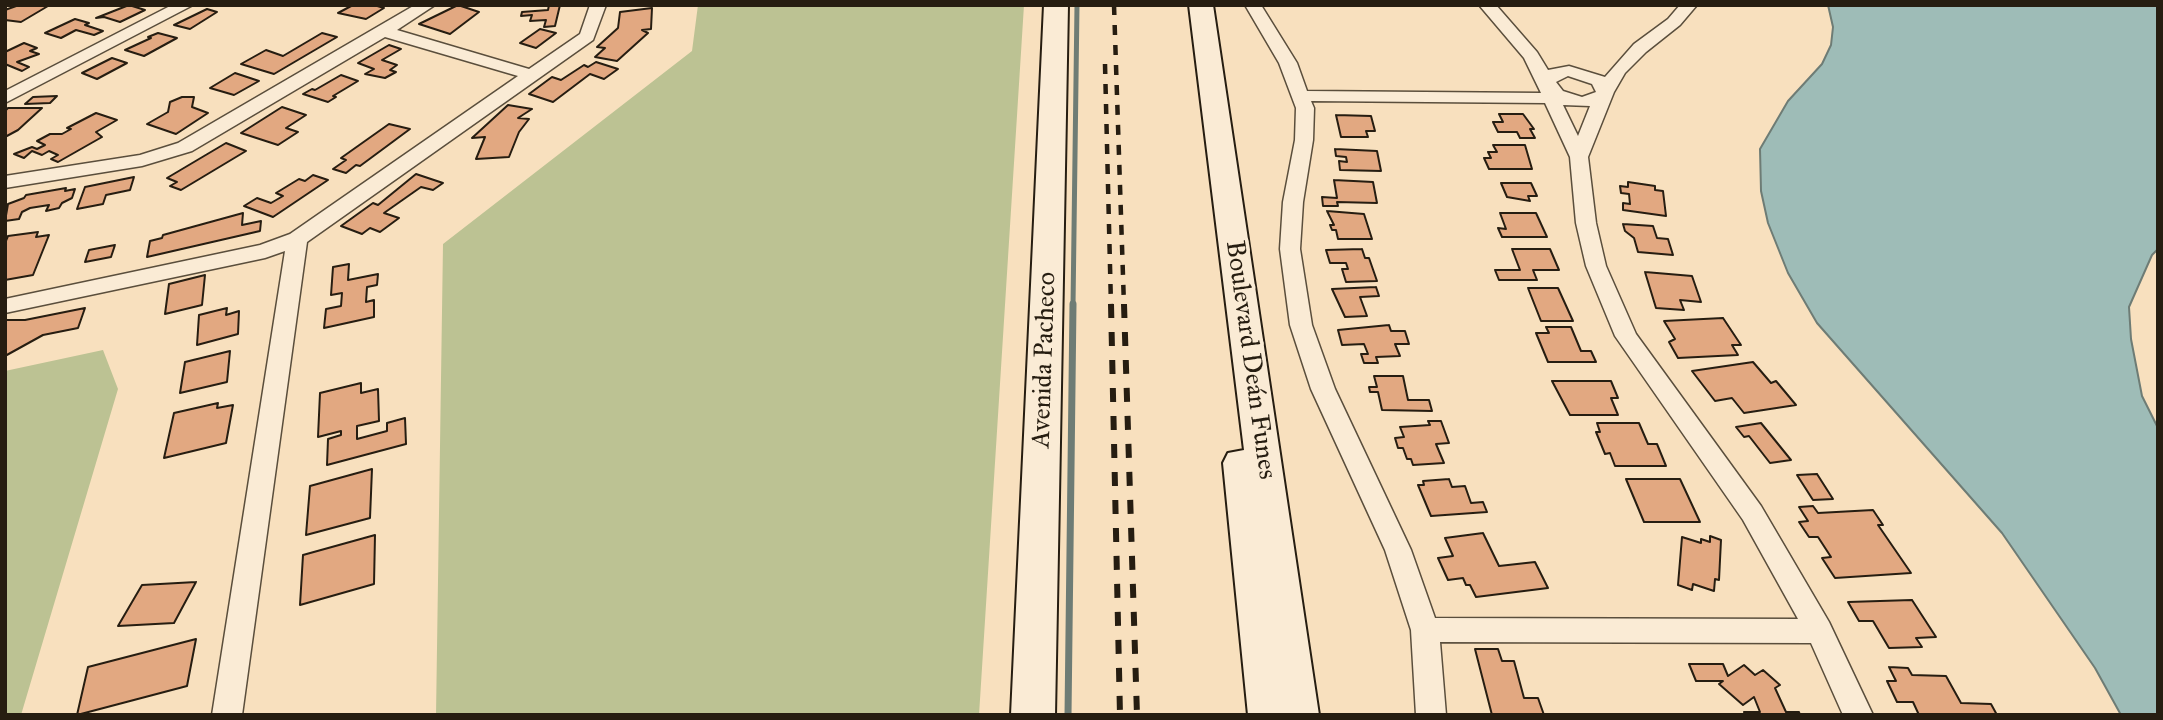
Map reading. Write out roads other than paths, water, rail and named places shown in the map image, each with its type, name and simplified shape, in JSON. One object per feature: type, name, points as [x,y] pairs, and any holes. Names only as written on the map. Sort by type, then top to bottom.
[{"type":"main road","name":"Avenida Pacheco","points":[[1033,715],[1056,5]]},
{"type":"main road","name":"Boulevard Deán Funes","points":[[1186,5],[1270,715]]},
{"type":"main road","name":"Boulevard Deán Funes","points":[[1201,5],[1298,715]]},
{"type":"street","points":[[5,98],[185,5]]},
{"type":"street","points":[[5,182],[142,160],[185,147],[427,5]]},
{"type":"street","points":[[5,306],[265,251],[297,239],[587,36],[598,5]]},
{"type":"street","points":[[1253,5],[1289,63],[1302,96],[1305,119],[1290,249],[1301,325],[1323,389],[1398,550],[1425,629],[1431,715]]},
{"type":"street","points":[[1487,5],[1531,56],[1579,156],[1586,223],[1596,266],[1626,336],[1752,513],[1819,631],[1858,715]]},
{"type":"street","points":[[1579,156],[1604,94],[1618,70],[1647,41],[1674,22],[1689,5]]},
{"type":"street","points":[[383,31],[532,75]]},
{"type":"street","points":[[1531,56],[1555,68],[1598,80],[1604,94]]},
{"type":"street","points":[[1549,92],[1547,81],[1554,74],[1618,70]]},
{"type":"street","points":[[1302,96],[1549,92],[1574,101],[1590,102],[1604,94]]},
{"type":"street","points":[[227,715],[297,239]]},
{"type":"street","points":[[1425,629],[1819,631]]},
{"type":"water","points":[[1828,5],[2158,5],[2158,249],[2152,255],[2129,307],[2131,339],[2142,396],[2158,428],[2158,715],[2121,715],[2095,668],[2002,533],[1817,323],[1788,273],[1768,223],[1761,191],[1760,149],[1788,101],[1822,64],[1831,45],[1833,27]]},
{"type":"waterway","points":[[1073,306],[1077,5]]},
{"type":"waterway","points":[[1068,715],[1073,304]]},
{"type":"railway","points":[[1114,5],[1124,306]]},
{"type":"railway","points":[[1105,64],[1111,306]]},
{"type":"railway","points":[[1111,304],[1120,715]]},
{"type":"railway","points":[[1124,304],[1137,715]]}]
